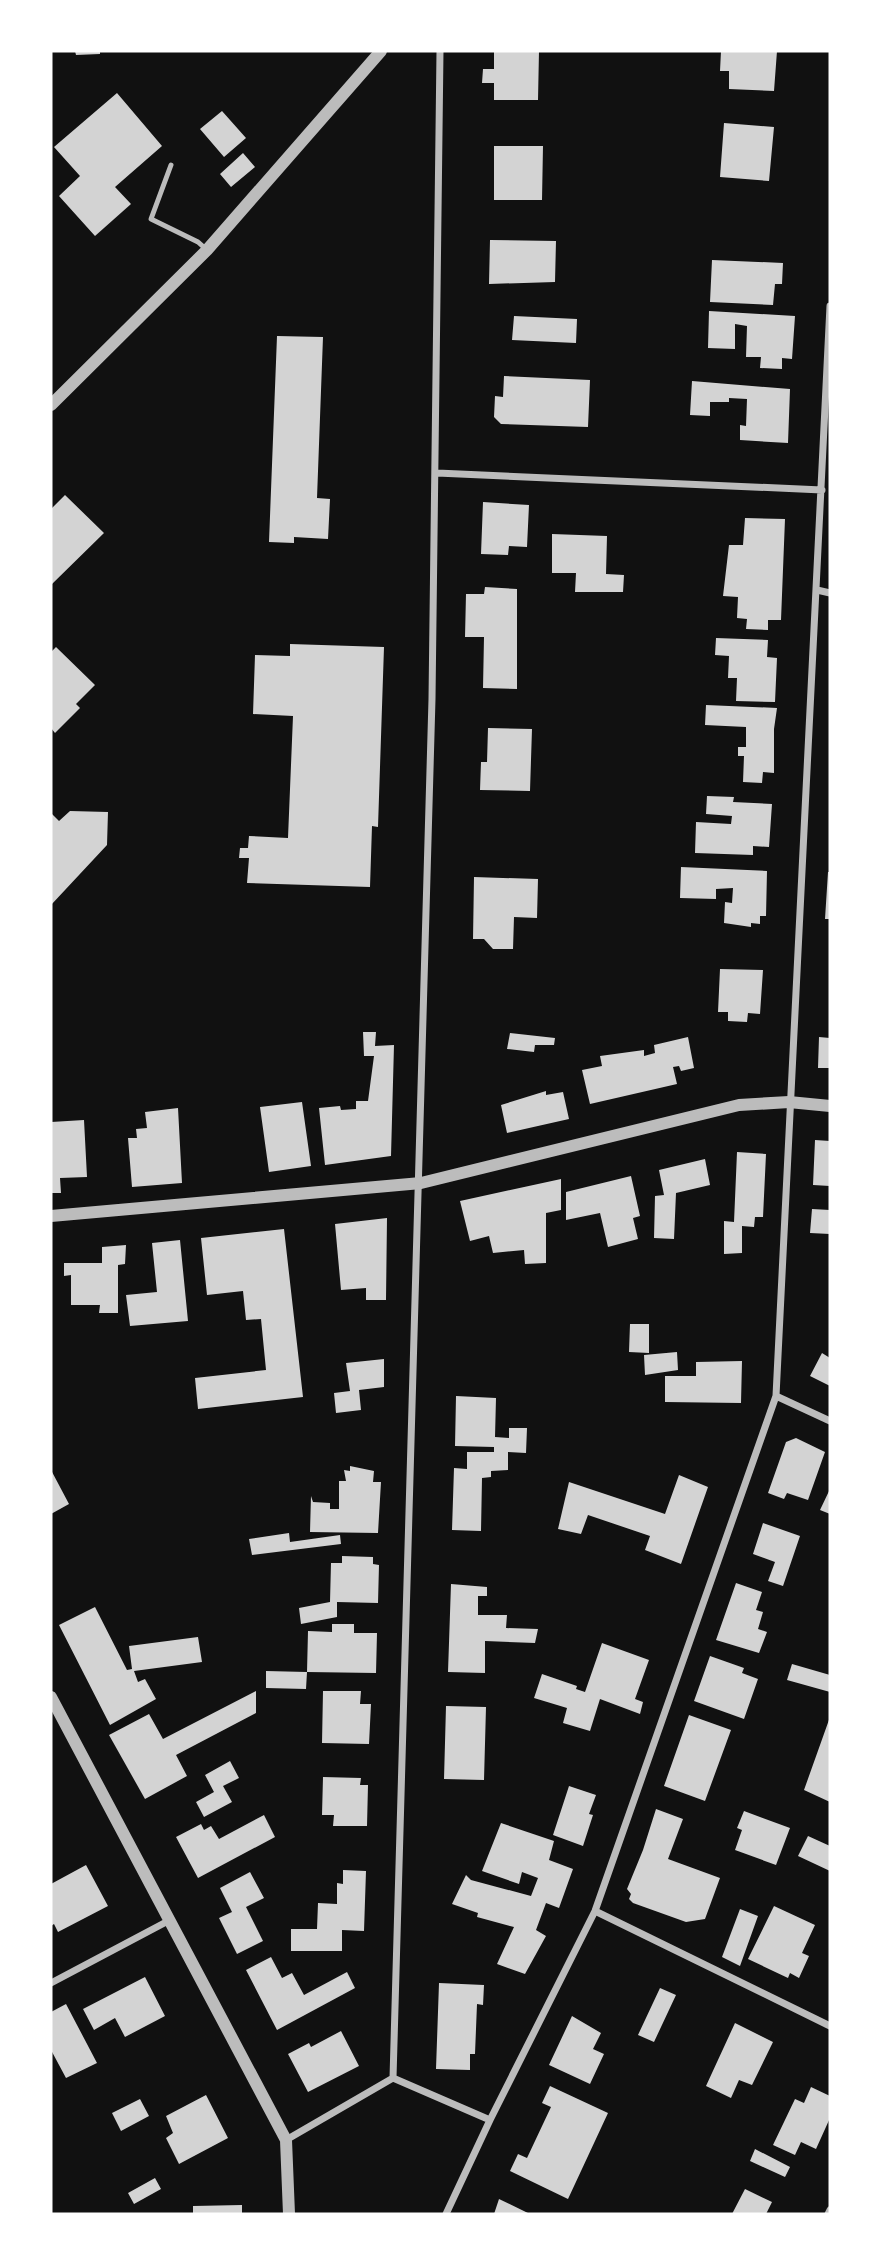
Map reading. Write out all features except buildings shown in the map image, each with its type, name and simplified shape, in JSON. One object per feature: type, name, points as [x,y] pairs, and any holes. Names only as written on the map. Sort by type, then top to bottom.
[{"type":"street","points":[[51,405],[207,250],[381,51]]},
{"type":"street","points":[[393,2078],[421,1183],[437,472],[440,51]]},
{"type":"street","points":[[446,2214],[595,1911],[776,1396],[830,306]]},
{"type":"street","points":[[437,472],[822,491]]},
{"type":"street","points":[[817,590],[830,593]]},
{"type":"street","points":[[51,1216],[421,1183],[739,1105],[789,1101],[830,1106]]},
{"type":"street","points":[[776,1396],[830,1421]]},
{"type":"street","points":[[51,1697],[286,2140],[289,2214]]},
{"type":"street","points":[[595,1911],[830,2026]]},
{"type":"street","points":[[51,1983],[170,1920]]},
{"type":"street","points":[[393,2078],[490,2120]]},
{"type":"street","points":[[286,2140],[393,2078]]},
{"type":"lane","points":[[171,165],[151,219],[198,242],[207,250]]}]
